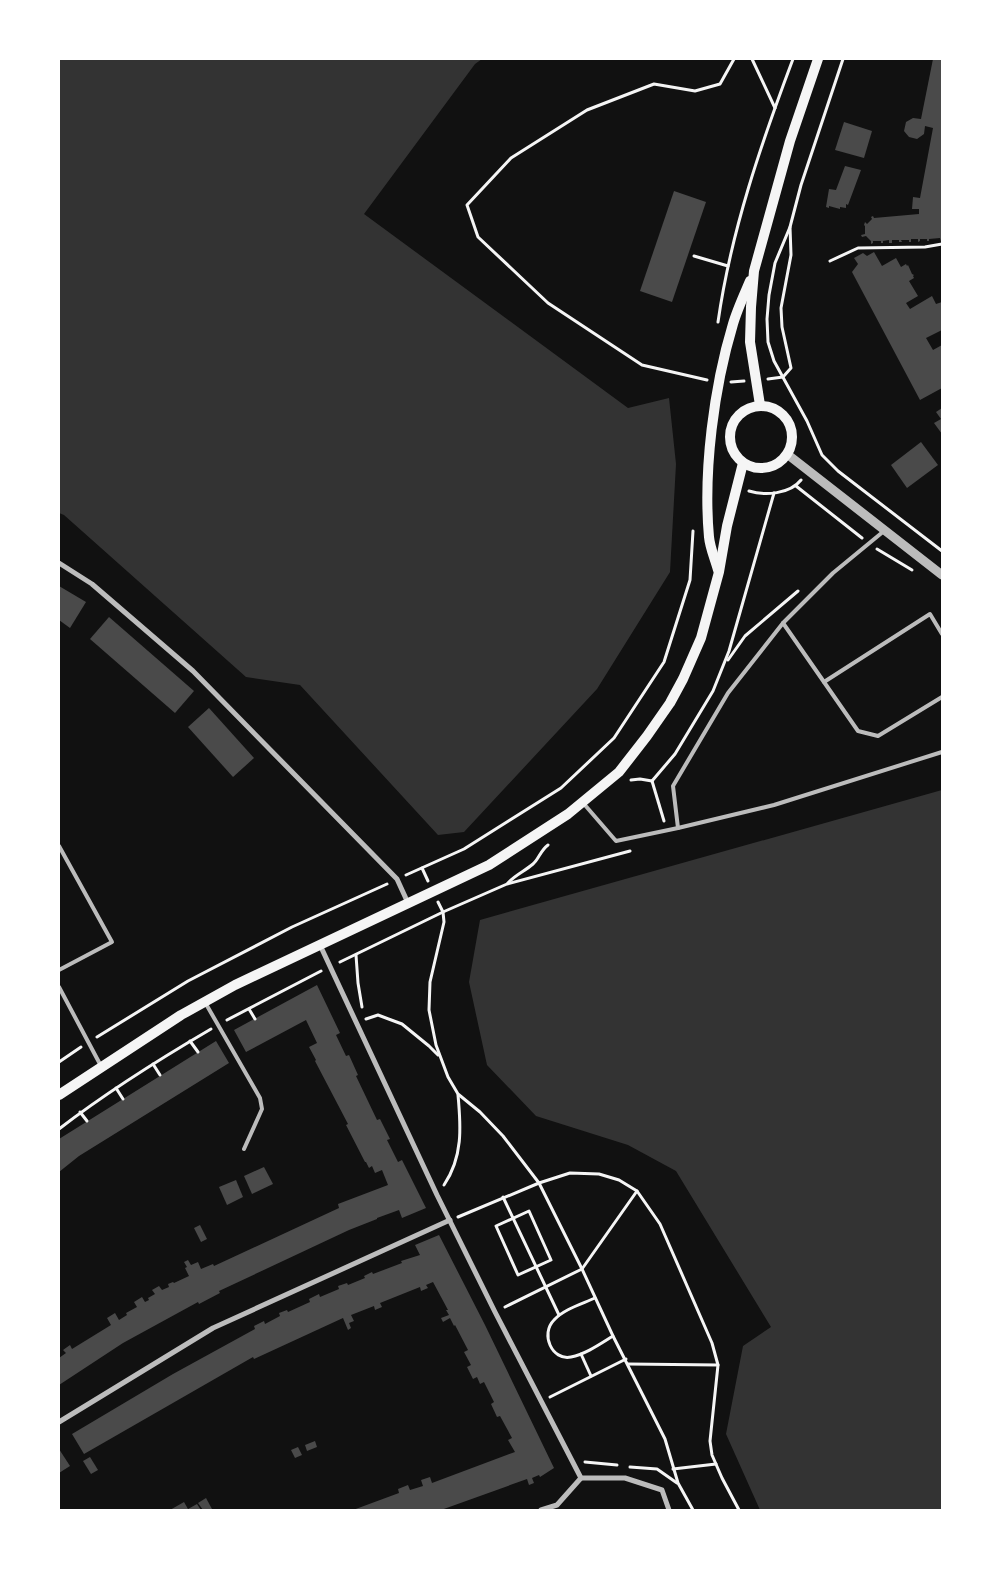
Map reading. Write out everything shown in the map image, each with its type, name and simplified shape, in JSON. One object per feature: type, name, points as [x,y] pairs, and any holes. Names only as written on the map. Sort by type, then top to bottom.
[{"type":"main road","points":[[719,572],[709,538],[709,479],[712,424],[719,382],[733,324],[754,271],[790,141],[818,59]]},
{"type":"main road","points":[[754,271],[750,342],[760,405]]},
{"type":"main road","points":[[760,405],[778,411],[786,418],[790,426],[791,446],[787,454],[780,462],[772,466],[752,467],[743,463],[735,455],[731,445],[731,428],[733,423],[740,414],[749,408],[760,405]]},
{"type":"main road","points":[[59,1096],[101,1066],[181,1015],[205,1002],[263,971],[489,865],[583,803],[618,772],[648,736],[670,703],[701,638],[719,572],[727,526],[743,463]]},
{"type":"street","points":[[787,454],[942,575]]},
{"type":"street","points":[[59,563],[92,584],[193,672],[397,879],[408,903]]},
{"type":"street","points":[[320,945],[437,1195],[581,1478]]},
{"type":"street","points":[[59,1422],[213,1328],[450,1220]]},
{"type":"street","points":[[541,1510],[557,1505],[581,1478],[625,1478],[662,1490],[669,1510]]},
{"type":"lane","points":[[678,828],[673,786],[728,693],[783,623],[833,573],[884,531]]},
{"type":"lane","points":[[824,682],[930,614],[942,634]]},
{"type":"lane","points":[[783,623],[858,731],[878,736],[942,697]]},
{"type":"lane","points":[[583,803],[616,841],[667,831],[774,805],[942,752]]},
{"type":"lane","points":[[59,846],[112,942],[59,970]]},
{"type":"lane","points":[[59,987],[101,1066]]},
{"type":"lane","points":[[205,1002],[260,1098],[262,1109],[244,1149]]},
{"type":"path","points":[[710,371],[709,381],[642,365],[548,303],[478,237],[467,205],[511,158],[587,110],[654,84],[695,92],[720,84],[734,59]]},
{"type":"path","points":[[752,59],[775,108]]},
{"type":"path","points":[[718,324],[728,266],[750,183],[793,59]]},
{"type":"path","points":[[843,59],[801,185],[790,227],[775,263],[769,295],[768,342],[774,361],[807,421],[822,456],[838,472],[942,551]]},
{"type":"path","points":[[783,377],[791,368],[782,327],[781,308],[790,255],[790,227]]},
{"type":"path","points":[[830,261],[858,248],[925,247],[942,244]]},
{"type":"path","points":[[694,256],[728,266]]},
{"type":"path","points":[[652,781],[675,754],[716,684],[730,651],[774,493],[796,486]]},
{"type":"path","points":[[59,1062],[188,981],[292,927],[464,849],[561,788],[614,738],[664,662],[690,580],[694,523]]},
{"type":"path","points":[[627,782],[633,778],[652,781]]},
{"type":"path","points":[[652,781],[667,831]]},
{"type":"path","points":[[59,1129],[80,1112],[116,1088],[219,1024],[330,966],[507,884],[535,863],[542,850],[553,841]]},
{"type":"path","points":[[443,912],[444,922],[430,982],[430,1010],[440,1058],[458,1094],[480,1112],[503,1136],[539,1183],[665,1439],[678,1484],[693,1510]]},
{"type":"path","points":[[356,955],[358,983],[365,1019],[369,1028]]},
{"type":"path","points":[[249,1009],[254,1019]]},
{"type":"path","points":[[365,1019],[378,1015],[402,1024],[429,1046],[440,1058]]},
{"type":"path","points":[[190,1041],[198,1052]]},
{"type":"path","points":[[153,1064],[160,1076]]},
{"type":"path","points":[[116,1088],[122,1099]]},
{"type":"path","points":[[437,1195],[451,1174],[459,1153],[460,1123],[458,1094]]},
{"type":"path","points":[[80,1112],[87,1121]]},
{"type":"path","points":[[450,1220],[539,1183],[570,1173],[599,1174],[619,1180],[637,1191],[660,1224],[712,1343],[718,1365],[710,1441],[712,1455],[739,1510]]},
{"type":"path","points":[[495,1312],[582,1269],[637,1191]]},
{"type":"path","points":[[503,1198],[560,1315]]},
{"type":"path","points":[[529,1211],[552,1260],[518,1275],[496,1226],[513,1218],[529,1211]]},
{"type":"path","points":[[595,1298],[560,1315],[552,1321],[547,1330],[548,1341],[554,1351],[569,1358],[581,1354],[613,1336]]},
{"type":"path","points":[[581,1354],[591,1376]]},
{"type":"path","points":[[542,1402],[626,1359]]},
{"type":"path","points":[[628,1364],[718,1365]]},
{"type":"path","points":[[580,1462],[618,1466]]},
{"type":"path","points":[[674,1469],[716,1464]]},
{"type":"path","points":[[628,1466],[657,1469],[678,1484]]},
{"type":"shaded area","points":[[59,59],[482,59],[475,64],[364,214],[628,408],[669,398],[676,464],[670,572],[597,689],[464,832],[438,835],[300,685],[246,677],[64,515],[59,513]]},
{"type":"shaded area","points":[[942,790],[942,1510],[760,1510],[726,1434],[743,1346],[771,1327],[676,1171],[628,1145],[536,1116],[487,1065],[469,982],[480,920]]},
{"type":"building","points":[[933,59],[942,60],[942,246],[940,238],[929,239],[929,241],[927,239],[920,239],[918,242],[918,239],[911,239],[911,242],[909,240],[901,240],[902,242],[899,242],[899,240],[892,240],[892,243],[889,243],[889,240],[883,241],[883,243],[881,241],[873,241],[871,244],[871,241],[866,236],[862,237],[861,235],[865,234],[865,222],[867,224],[872,219],[871,217],[919,214],[919,209],[912,209],[913,197],[920,198],[933,128],[925,126],[924,134],[917,139],[909,137],[904,131],[906,122],[913,118],[921,119]]},
{"type":"building","points":[[844,122],[872,131],[864,158],[835,150]]},
{"type":"building","points":[[845,166],[861,170],[848,205],[846,204],[846,208],[840,207],[840,209],[826,207],[829,189],[836,190]]},
{"type":"building","points":[[674,191],[706,202],[672,302],[640,291]]},
{"type":"building","points":[[874,252],[882,266],[896,258],[901,267],[906,264],[908,265],[914,275],[914,278],[909,281],[918,296],[906,303],[910,309],[932,296],[936,304],[942,302],[942,330],[926,338],[933,350],[942,345],[942,388],[920,400],[852,272],[858,264],[854,258],[863,253],[867,256]]},
{"type":"building","points":[[942,408],[942,434],[934,423],[941,419],[936,412]]},
{"type":"building","points":[[921,442],[938,465],[907,488],[891,465]]},
{"type":"building","points":[[59,586],[86,602],[70,628],[59,620]]},
{"type":"building","points":[[109,617],[194,691],[175,713],[90,639]]},
{"type":"building","points":[[209,708],[254,758],[233,777],[188,727]]},
{"type":"building","points":[[317,985],[340,1033],[336,1035],[346,1056],[349,1055],[358,1075],[356,1076],[377,1120],[380,1119],[390,1139],[387,1140],[398,1162],[402,1160],[426,1208],[402,1218],[399,1210],[377,1218],[219,1291],[220,1293],[199,1304],[198,1302],[123,1343],[59,1385],[59,1358],[66,1353],[63,1350],[70,1345],[72,1349],[111,1325],[107,1318],[115,1313],[119,1320],[127,1315],[126,1313],[137,1307],[134,1302],[142,1297],[145,1302],[155,1294],[152,1290],[159,1286],[162,1290],[169,1287],[168,1284],[189,1276],[184,1262],[188,1260],[191,1265],[198,1262],[201,1269],[213,1264],[214,1266],[339,1208],[338,1204],[388,1185],[382,1170],[375,1173],[372,1166],[369,1168],[346,1125],[348,1124],[309,1047],[317,1043],[306,1020],[246,1052],[234,1030]]},
{"type":"building","points":[[216,1041],[229,1063],[79,1156],[59,1172],[59,1139]]},
{"type":"building","points":[[264,1167],[273,1184],[252,1194],[244,1176]]},
{"type":"building","points":[[236,1180],[243,1197],[227,1205],[219,1187]]},
{"type":"building","points":[[200,1225],[207,1239],[201,1242],[194,1228]]},
{"type":"building","points":[[439,1235],[554,1468],[540,1477],[539,1475],[532,1478],[534,1483],[529,1485],[527,1479],[441,1510],[353,1510],[399,1493],[398,1489],[408,1485],[410,1490],[423,1486],[421,1480],[430,1477],[432,1483],[515,1452],[508,1440],[512,1438],[500,1416],[497,1417],[491,1404],[494,1402],[484,1382],[480,1384],[477,1377],[473,1379],[467,1367],[471,1365],[464,1352],[468,1350],[455,1325],[450,1318],[443,1322],[441,1318],[449,1315],[446,1310],[448,1310],[433,1282],[426,1285],[428,1288],[421,1291],[420,1287],[380,1303],[382,1307],[375,1310],[374,1306],[351,1315],[354,1321],[349,1323],[351,1328],[348,1330],[343,1318],[254,1359],[253,1357],[84,1454],[72,1434],[173,1374],[255,1329],[254,1326],[264,1321],[265,1324],[280,1316],[279,1313],[287,1310],[288,1312],[310,1302],[309,1299],[319,1294],[320,1297],[339,1289],[338,1286],[347,1283],[348,1285],[365,1278],[364,1276],[372,1272],[373,1274],[402,1263],[401,1261],[420,1255],[415,1245]]},
{"type":"building","points":[[315,1441],[317,1447],[307,1451],[305,1445]]},
{"type":"building","points":[[298,1447],[302,1455],[295,1458],[291,1450]]},
{"type":"building","points":[[59,1449],[70,1466],[59,1473]]},
{"type":"building","points":[[90,1457],[98,1470],[91,1474],[83,1461]]},
{"type":"building","points":[[206,1498],[212,1509],[203,1510],[198,1503]]},
{"type":"building","points":[[184,1502],[188,1509],[197,1504],[201,1510],[170,1510]]}]
